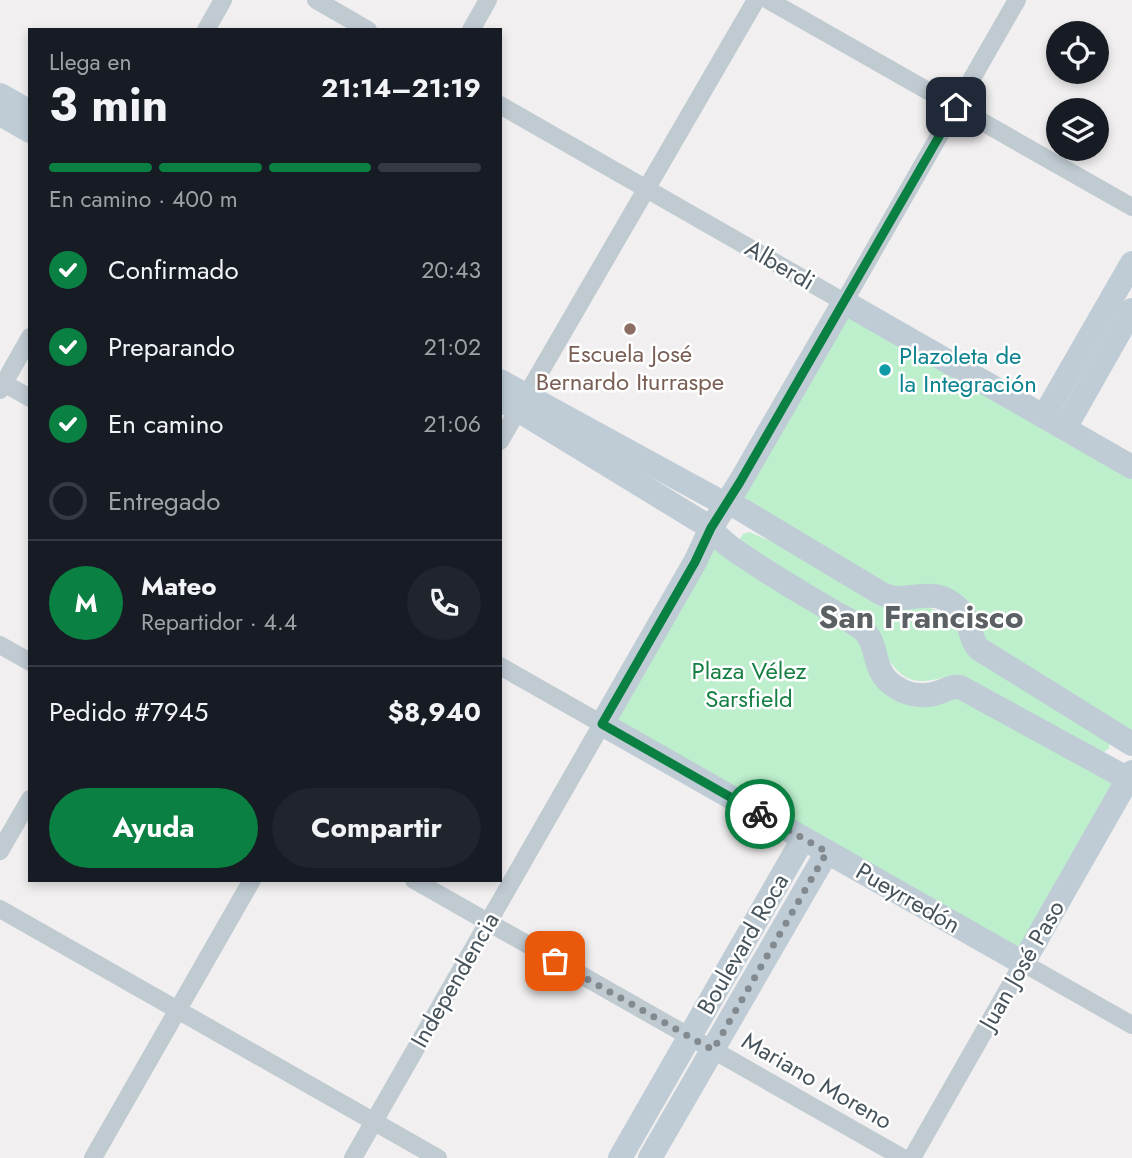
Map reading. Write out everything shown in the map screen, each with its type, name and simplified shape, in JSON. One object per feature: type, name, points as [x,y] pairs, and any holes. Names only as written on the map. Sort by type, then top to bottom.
[{"type":"main road","points":[[0,95],[28,111]]},
{"type":"main road","points":[[0,114],[28,130]]},
{"type":"main road","points":[[1054,422],[1132,263]]},
{"type":"main road","name":"Alberdi","points":[[844,302],[1132,467]]},
{"type":"main road","name":"Independencia","points":[[602,724],[695,562],[711,528],[844,302]]},
{"type":"main road","points":[[1054,422],[1132,310]]},
{"type":"main road","points":[[502,384],[515,402],[711,528],[721,541],[785,583],[862,629],[873,643],[879,670],[887,681],[898,689],[910,694],[924,695],[939,693],[952,686],[960,687],[1131,777]]},
{"type":"main road","points":[[515,402],[725,504],[737,507],[805,550],[892,599],[919,594],[944,599],[958,608],[966,618],[974,643],[979,649],[1132,744]]},
{"type":"main road","name":"Pueyrredón","points":[[602,724],[1023,964]]},
{"type":"main road","name":"Juan José Paso","points":[[1023,964],[1131,777]]},
{"type":"main road","name":"Boulevard Roca","points":[[620,1158],[803,838]]},
{"type":"main road","name":"Boulevard Roca","points":[[650,1158],[827,852]]},
{"type":"street","points":[[207,28],[223,0]]},
{"type":"street","points":[[316,0],[365,28]]},
{"type":"street","points":[[472,28],[488,0]]},
{"type":"street","points":[[502,436],[515,402],[647,189],[756,0]]},
{"type":"street","points":[[768,0],[1132,207]]},
{"type":"street","name":"Independencia","points":[[844,302],[1017,0]]},
{"type":"street","name":"Alberdi","points":[[502,106],[844,302]]},
{"type":"street","points":[[28,340],[1,385],[28,397]]},
{"type":"street","points":[[0,645],[28,661]]},
{"type":"street","name":"Pueyrredón","points":[[502,667],[602,724]]},
{"type":"street","name":"Independencia","points":[[353,1158],[602,724]]},
{"type":"street","points":[[0,851],[28,802]]},
{"type":"street","points":[[93,1158],[251,882]]},
{"type":"street","name":"Mariano Moreno","points":[[418,882],[903,1158]]},
{"type":"street","points":[[0,909],[438,1158]]},
{"type":"street","name":"Pueyrredón","points":[[1023,964],[1132,1026]]},
{"type":"street","name":"Juan José Paso","points":[[912,1158],[1023,964]]},
{"type":"green space","points":[[844,302],[1132,467],[1132,744],[979,649],[966,618],[907,597],[731,497]]},
{"type":"green space","points":[[749,532],[947,615],[1110,741],[1109,748],[1102,754],[951,676],[917,681],[903,675],[889,660],[740,539],[743,534]]},
{"type":"green space","name":"Plaza Vélez Sarsfield","points":[[704,543],[862,629],[887,681],[952,686],[1128,779],[1023,963],[602,724]]},
{"type":"way so far","points":[[555,961],[713,1050],[827,852],[760,814]]},
{"type":"place","name":"Escuela José Bernardo Iturraspe","points":[[630,329]]},
{"type":"place","name":"Plazoleta de la Integración","points":[[885,370]]},
{"type":"district","name":"San Francisco","points":[[921,617]]},
{"type":"route","points":[[760,814],[602,724],[695,562],[711,528],[956,107]]}]
